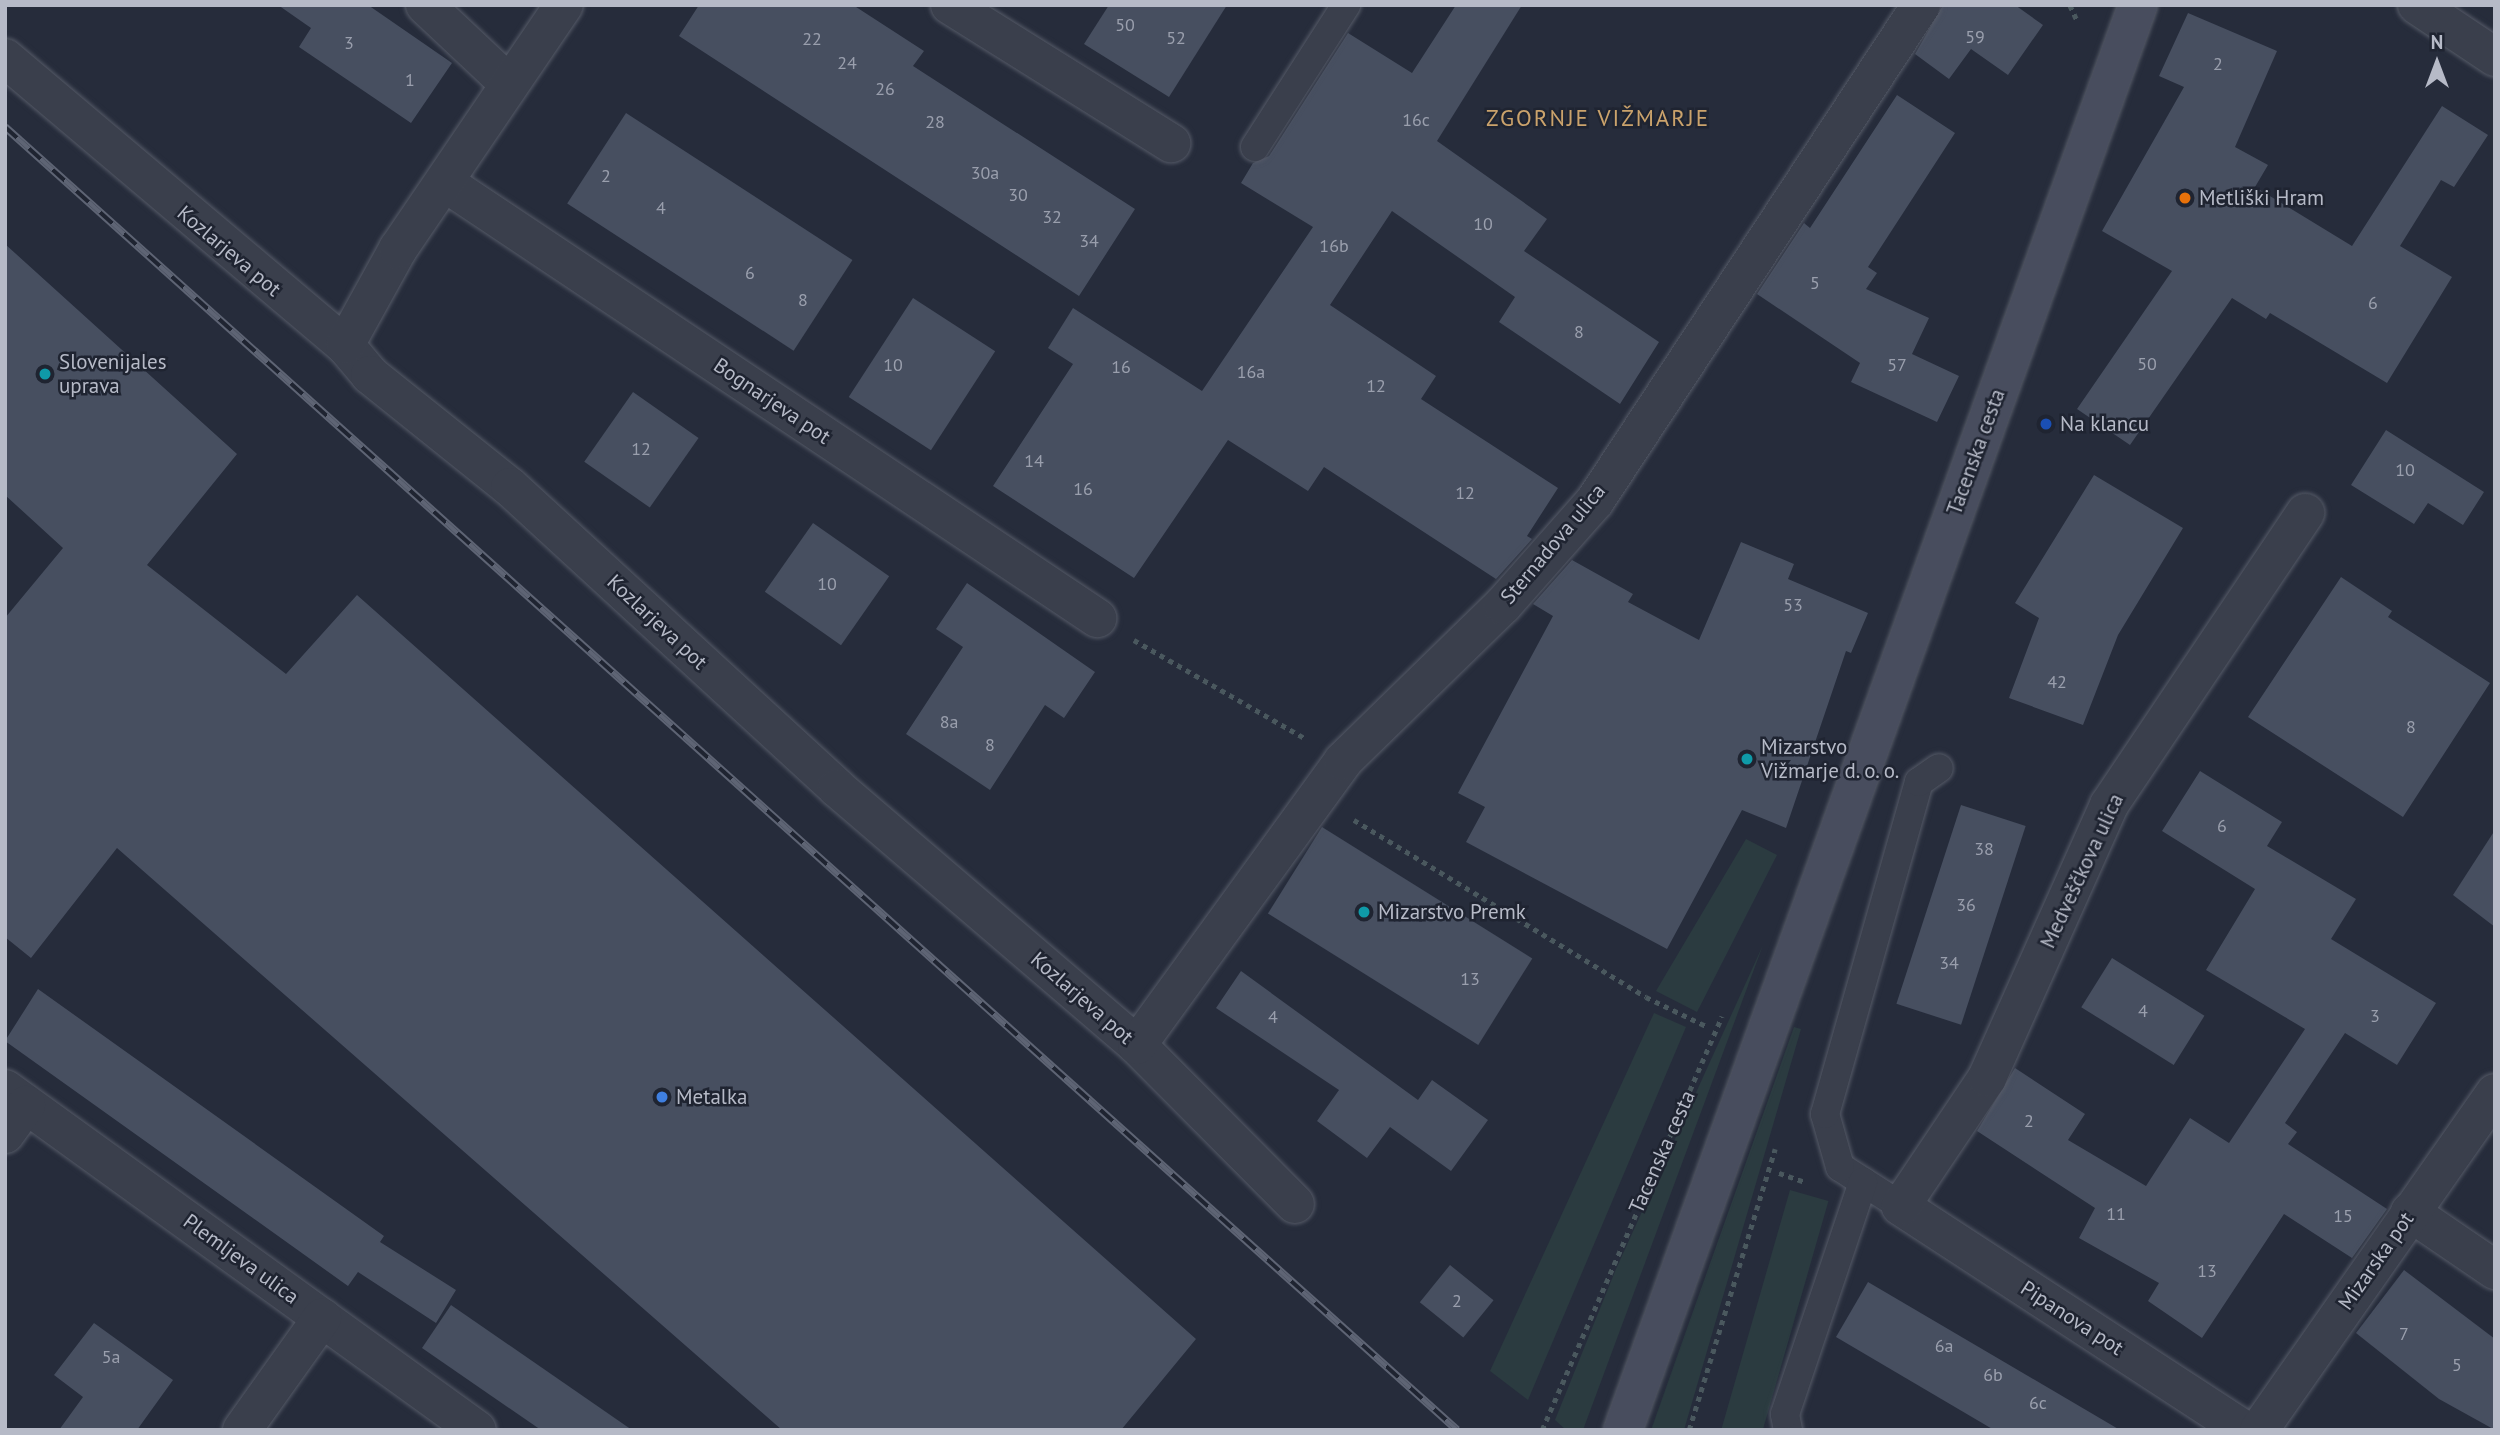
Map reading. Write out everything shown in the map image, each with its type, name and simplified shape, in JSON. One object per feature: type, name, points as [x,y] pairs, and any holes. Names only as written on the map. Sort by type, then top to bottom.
[{"type":"main road","name":"Tacenska cesta","points":[[1623,1430],[2138,5]]},
{"type":"street","points":[[425,5],[509,84]]},
{"type":"street","points":[[345,345],[398,249],[447,184],[509,84],[564,5]]},
{"type":"street","points":[[950,5],[1171,143]]},
{"type":"street","name":"Sternadova ulica","points":[[1137,1045],[1314,796],[1343,761],[1503,605],[1595,501],[1921,5]]},
{"type":"street","points":[[2417,5],[2495,57]]},
{"type":"street","name":"Kozlarjeva pot","points":[[5,58],[345,345],[370,375],[510,486],[837,788],[1137,1045],[1294,1204]]},
{"type":"street","name":"Bognarjeva pot","points":[[447,184],[1097,618]]},
{"type":"street","name":"Medveščkova ulica","points":[[1901,1206],[1987,1078],[2109,805],[2305,513]]},
{"type":"street","name":"Mizarska pot","points":[[2259,1430],[2495,1093]]},
{"type":"street","name":"Plemljeva ulica","points":[[12,1109],[322,1318],[477,1430]]},
{"type":"street","name":"Pipanova pot","points":[[1901,1206],[2244,1430]]},
{"type":"street","points":[[2410,1212],[2495,1270]]},
{"type":"street","points":[[242,1430],[322,1318]]},
{"type":"lane","points":[[1255,147],[1346,5]]},
{"type":"lane","points":[[1901,1206],[1840,1167],[1825,1114],[1919,782],[1939,768]]},
{"type":"lane","points":[[1788,1430],[1785,1414],[1863,1182]]},
{"type":"path","points":[[2070,5],[2078,22]]},
{"type":"path","points":[[1097,618],[1343,761]]},
{"type":"path","points":[[1314,796],[1646,998],[1708,1027]]},
{"type":"path","name":"Tacenska cesta","points":[[1542,1430],[1726,1009]]},
{"type":"shaded area","points":[[1746,839],[1777,855],[1697,1012],[1656,991]]},
{"type":"shaded area","points":[[1763,945],[1583,1430],[1566,1430],[1555,1420],[1616,1269]]},
{"type":"shaded area","points":[[1654,1013],[1686,1027],[1528,1400],[1490,1371]]},
{"type":"shaded area","points":[[1794,1027],[1801,1029],[1684,1430],[1651,1430]]},
{"type":"shaded area","points":[[1790,1190],[1828,1201],[1763,1430],[1721,1430]]},
{"type":"building","points":[[278,5],[368,5],[452,63],[411,123],[299,47],[311,28]]},
{"type":"building","points":[[699,5],[853,5],[924,51],[913,66],[1135,209],[1079,296],[679,36]]},
{"type":"building","points":[[1109,5],[1227,5],[1169,97],[1084,44]]},
{"type":"building","points":[[1456,5],[1522,5],[1437,141],[1547,219],[1524,251],[1659,342],[1620,404],[1499,322],[1515,297],[1392,211],[1330,305],[1436,376],[1421,399],[1558,488],[1527,536],[1532,539],[1496,579],[1324,467],[1308,491],[1228,440],[1134,578],[993,486],[1073,364],[1048,348],[1073,308],[1202,391],[1313,227],[1241,183],[1253,163],[1269,156],[1348,33],[1412,73]]},
{"type":"building","points":[[1943,5],[2015,5],[2043,25],[2008,75],[1971,49],[1949,79],[1915,54]]},
{"type":"building","points":[[2188,13],[2277,51],[2235,147],[2268,165],[2255,187],[2352,246],[2442,106],[2488,135],[2454,187],[2441,180],[2400,246],[2452,277],[2387,383],[2270,313],[2266,319],[2232,298],[2130,445],[2077,409],[2172,271],[2102,231],[2184,87],[2159,76]]},
{"type":"building","points":[[1897,95],[1955,133],[1868,267],[1877,273],[1866,289],[1929,318],[1912,354],[1959,376],[1937,422],[1851,382],[1860,363],[1757,294],[1804,223],[1810,228]]},
{"type":"building","points":[[626,113],[852,260],[794,351],[567,204]]},
{"type":"building","name":"Metalka","points":[[5,244],[237,454],[147,565],[286,674],[357,595],[1196,1339],[1121,1430],[782,1430],[117,848],[31,958],[5,937],[5,618],[63,548],[5,495]]},
{"type":"building","points":[[913,298],[995,351],[931,450],[849,397]]},
{"type":"building","points":[[633,392],[699,438],[650,508],[584,462]]},
{"type":"building","points":[[2386,430],[2484,492],[2463,525],[2428,503],[2414,524],[2351,485]]},
{"type":"building","points":[[2094,475],[2183,528],[2118,635],[2083,725],[2009,698],[2039,618],[2015,603]]},
{"type":"building","points":[[813,523],[889,576],[841,645],[765,592]]},
{"type":"building","name":"Mizarstvo Vižmarje d. o. o.","points":[[1741,542],[1794,564],[1788,579],[1868,613],[1851,653],[1846,651],[1786,828],[1742,810],[1667,949],[1466,842],[1485,807],[1458,793],[1553,616],[1533,604],[1572,560],[1633,594],[1628,602],[1699,640]]},
{"type":"building","points":[[2341,577],[2392,611],[2388,617],[2490,683],[2403,817],[2248,717]]},
{"type":"building","points":[[967,583],[1095,672],[1064,718],[1045,705],[990,790],[906,734],[963,647],[936,629]]},
{"type":"building","points":[[2200,771],[2282,822],[2267,846],[2356,899],[2331,939],[2436,1003],[2397,1065],[2345,1033],[2285,1123],[2297,1132],[2288,1144],[2387,1209],[2352,1258],[2284,1214],[2202,1338],[2148,1301],[2159,1283],[2079,1238],[2095,1208],[1977,1131],[2015,1068],[2085,1114],[2068,1140],[2146,1186],[2190,1118],[2229,1143],[2305,1029],[2206,970],[2255,889],[2162,831]]},
{"type":"building","points":[[1961,805],[2026,826],[1961,1025],[1896,1004]]},
{"type":"building","name":"Mizarstvo Premk","points":[[1322,827],[1532,958],[1478,1045],[1268,914]]},
{"type":"building","points":[[2495,830],[2495,927],[2453,895]]},
{"type":"building","points":[[2112,958],[2204,1016],[2174,1065],[2081,1007]]},
{"type":"building","points":[[1241,971],[1418,1100],[1432,1080],[1488,1120],[1451,1171],[1390,1127],[1367,1158],[1317,1121],[1339,1090],[1216,1008]]},
{"type":"building","points":[[38,989],[384,1236],[380,1242],[456,1290],[436,1323],[358,1272],[348,1286],[5,1041]]},
{"type":"building","points":[[1450,1265],[1494,1300],[1463,1338],[1420,1302]]},
{"type":"building","points":[[2404,1270],[2495,1339],[2495,1430],[2439,1399],[2356,1333]]},
{"type":"building","points":[[1868,1282],[2120,1430],[1994,1430],[1836,1337]]},
{"type":"building","points":[[451,1305],[632,1430],[541,1430],[422,1348]]},
{"type":"building","points":[[94,1323],[173,1380],[137,1430],[59,1430],[83,1397],[54,1375]]},
{"type":"railway","points":[[5,127],[1457,1430]]},
{"type":"place","name":"Metliški Hram","points":[[2185,198]]},
{"type":"place","name":"Slovenijales uprava","points":[[45,374]]},
{"type":"place","name":"Na klancu","points":[[2046,424]]},
{"type":"place","name":"Mizarstvo Vižmarje d. o. o.","points":[[1747,759]]},
{"type":"place","name":"Mizarstvo Premk","points":[[1364,912]]},
{"type":"place","name":"Metalka","points":[[662,1097]]},
{"type":"district","name":"ZGORNJE VIŽMARJE","points":[[1598,118]]}]
